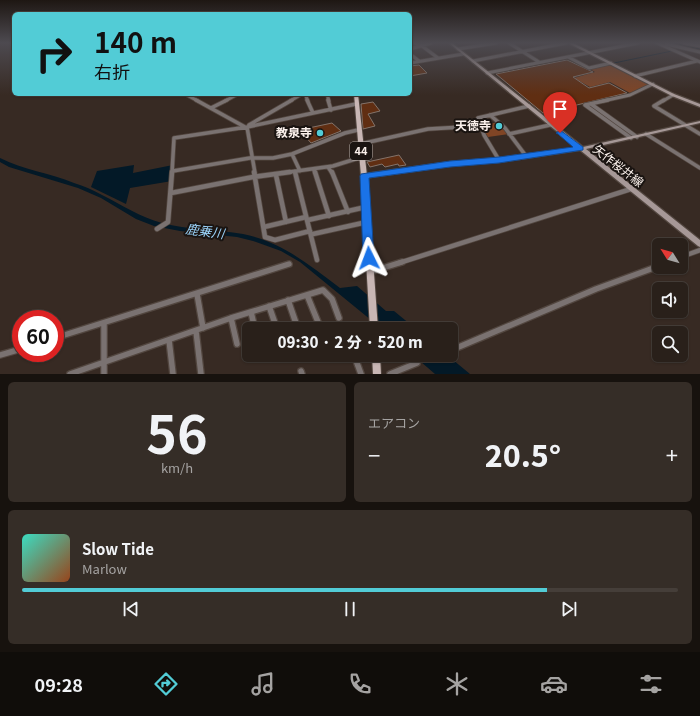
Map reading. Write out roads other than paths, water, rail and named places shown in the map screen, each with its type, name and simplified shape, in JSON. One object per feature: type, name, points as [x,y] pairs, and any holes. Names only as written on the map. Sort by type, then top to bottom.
[{"type":"main road","name":"44","points":[[356,96],[358,130],[364,176],[369,272],[374,322]]},
{"type":"main road","points":[[376,362],[377,374]]},
{"type":"street","points":[[412,63],[422,60]]},
{"type":"street","points":[[487,73],[548,60]]},
{"type":"street","points":[[575,60],[589,68],[611,63]]},
{"type":"street","points":[[606,60],[673,95],[700,106]]},
{"type":"street","name":"矢作桜井線","points":[[473,61],[550,125],[700,244]]},
{"type":"street","points":[[635,76],[699,62]]},
{"type":"street","points":[[634,137],[585,105],[630,95],[653,84]]},
{"type":"street","points":[[673,95],[654,106],[684,126],[700,134]]},
{"type":"street","points":[[189,96],[246,127]]},
{"type":"street","points":[[211,108],[234,96]]},
{"type":"street","points":[[246,127],[299,96]]},
{"type":"street","points":[[307,96],[313,113]]},
{"type":"street","points":[[328,96],[331,110]]},
{"type":"street","points":[[157,229],[168,222],[174,138],[246,127],[356,104]]},
{"type":"street","points":[[591,104],[634,137]]},
{"type":"street","points":[[499,160],[480,126],[478,118],[529,106]]},
{"type":"street","points":[[490,115],[505,128],[526,156]]},
{"type":"street","points":[[364,176],[450,164],[499,160],[580,149],[700,122]]},
{"type":"street","points":[[510,134],[550,125]]},
{"type":"street","points":[[360,144],[428,129],[480,126]]},
{"type":"street","points":[[246,127],[256,177],[265,237],[273,240],[367,222]]},
{"type":"street","points":[[172,171],[252,158],[273,158],[292,154],[345,133],[358,130]]},
{"type":"street","points":[[646,134],[700,168]]},
{"type":"street","points":[[292,154],[317,260]]},
{"type":"street","points":[[171,192],[256,177],[314,170],[362,157]]},
{"type":"street","points":[[328,167],[334,175],[348,212]]},
{"type":"street","points":[[314,170],[329,216]]},
{"type":"street","points":[[276,175],[286,222]]},
{"type":"street","points":[[369,272],[631,189]]},
{"type":"street","points":[[264,227],[286,222],[329,216],[366,207]]},
{"type":"street","points":[[688,254],[700,250]]},
{"type":"street","points":[[64,335],[289,264]]},
{"type":"street","points":[[458,347],[596,289],[652,269]]},
{"type":"street","points":[[70,374],[231,318],[324,290],[332,299],[339,318]]},
{"type":"street","points":[[197,294],[203,328]]},
{"type":"street","points":[[307,295],[318,322]]},
{"type":"street","points":[[288,300],[296,322]]},
{"type":"street","points":[[269,306],[275,322]]},
{"type":"street","points":[[251,312],[253,322]]},
{"type":"street","points":[[231,318],[237,344]]},
{"type":"street","points":[[104,323],[104,374]]},
{"type":"street","points":[[196,331],[200,374]]},
{"type":"street","points":[[169,340],[173,374]]},
{"type":"street","points":[[0,355],[12,351]]},
{"type":"street","points":[[357,362],[361,374]]},
{"type":"street","points":[[390,374],[417,363]]},
{"type":"water","name":"鹿乗川","points":[[0,158],[18,166],[85,187],[139,214],[162,223],[182,227],[243,234],[270,242],[294,255],[340,288],[357,286],[386,311],[394,311],[407,322],[373,322],[300,262],[281,251],[237,237],[180,231],[154,226],[136,219],[101,198],[78,188],[9,167],[0,162]]},
{"type":"water","points":[[134,165],[133,173],[173,165],[172,181],[130,188],[126,204],[91,187],[97,171]]},
{"type":"water","points":[[421,362],[455,362],[470,374],[435,374]]},
{"type":"waterway","points":[[614,63],[626,60]]},
{"type":"place","name":"天徳寺","points":[[499,126]]},
{"type":"place","name":"教泉寺","points":[[320,133]]}]
